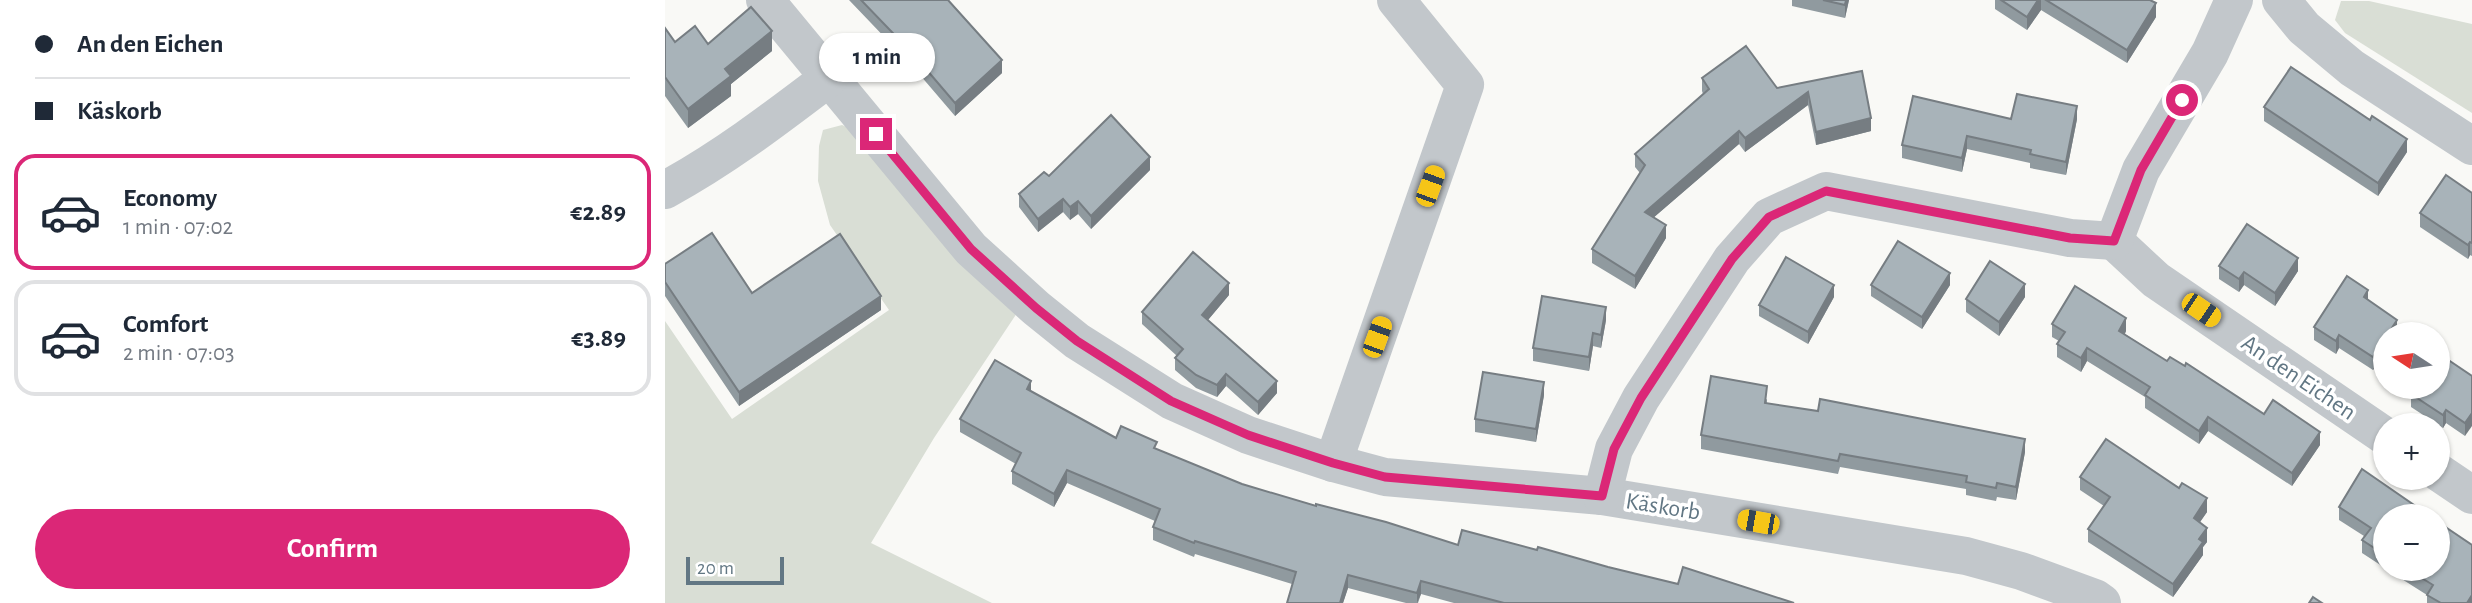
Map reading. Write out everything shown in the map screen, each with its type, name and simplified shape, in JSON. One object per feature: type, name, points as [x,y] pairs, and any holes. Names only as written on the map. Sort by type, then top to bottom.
[{"type":"street","name":"Käskorb","points":[[765,0],[971,249],[1077,341],[1171,401],[1248,435],[1385,477],[1602,496],[1966,556],[2021,570],[2102,603]]},
{"type":"street","points":[[1333,463],[1465,85],[1396,0]]},
{"type":"street","points":[[1602,496],[1614,449],[1641,398],[1732,259],[1769,217],[1826,191],[2070,238],[2114,241],[2141,170],[2210,53],[2234,0]]},
{"type":"street","points":[[2281,0],[2304,28],[2352,68],[2472,146]]},
{"type":"street","points":[[665,190],[755,134],[829,78]]},
{"type":"street","name":"An den Eichen","points":[[2114,241],[2156,280],[2373,428]]},
{"type":"street","points":[[2450,480],[2472,495]]},
{"type":"shaded area","points":[[2341,1],[2369,1],[2472,24],[2472,113],[2345,33],[2335,20]]},
{"type":"shaded area","points":[[842,125],[863,134],[1017,313],[934,438],[871,543],[992,603],[665,603],[665,321],[732,419],[889,310],[830,225],[818,181],[819,146],[823,130]]},
{"type":"building","points":[[861,0],[948,0],[1002,60],[955,103]]},
{"type":"building","points":[[1823,0],[1846,0],[1845,5]]},
{"type":"building","points":[[2001,0],[2038,0],[2027,17]]},
{"type":"building","points":[[2046,0],[2150,0],[2156,3],[2127,50]]},
{"type":"building","points":[[751,7],[772,31],[725,69],[731,76],[688,109],[665,77],[665,28],[675,42],[695,26],[708,44]]},
{"type":"building","points":[[1746,46],[1777,88],[1862,71],[1871,118],[1816,132],[1808,92],[1745,138],[1739,131],[1645,212],[1666,225],[1635,276],[1592,249],[1645,165],[1635,154],[1709,89],[1702,78]]},
{"type":"building","points":[[2291,67],[2370,120],[2372,116],[2407,139],[2378,183],[2264,107]]},
{"type":"building","points":[[2017,94],[2077,106],[2066,162],[2030,154],[2031,150],[1967,136],[1962,158],[1902,145],[1913,96],[2011,119]]},
{"type":"building","points":[[1111,115],[1150,157],[1091,216],[1078,201],[1070,207],[1063,199],[1038,219],[1019,194],[1044,172],[1049,176]]},
{"type":"building","points":[[2446,175],[2472,193],[2472,243],[2468,245],[2420,213]]},
{"type":"building","points":[[2247,224],[2298,258],[2275,293],[2244,272],[2239,279],[2219,266]]},
{"type":"building","points":[[712,233],[752,293],[840,234],[881,296],[739,392],[665,282],[665,264]]},
{"type":"building","points":[[1898,241],[1950,273],[1922,317],[1871,285]]},
{"type":"building","points":[[1193,252],[1229,283],[1202,315],[1277,381],[1258,402],[1226,374],[1217,385],[1196,375],[1175,358],[1183,349],[1142,312]]},
{"type":"building","points":[[1786,257],[1834,285],[1808,332],[1759,305]]},
{"type":"building","points":[[1990,261],[2025,284],[1999,322],[1966,299]]},
{"type":"building","points":[[2347,276],[2368,290],[2364,297],[2397,320],[2373,322],[2373,357],[2339,335],[2336,341],[2314,327]]},
{"type":"building","points":[[2075,286],[2126,318],[2119,331],[2167,361],[2170,357],[2185,366],[2186,363],[2264,414],[2273,400],[2320,432],[2292,473],[2208,417],[2199,431],[2145,395],[2150,387],[2087,348],[2081,358],[2057,344],[2065,332],[2052,324]]},
{"type":"building","points":[[1542,296],[1606,307],[1601,335],[1593,333],[1589,357],[1533,348]]},
{"type":"building","points":[[995,360],[1031,381],[1027,389],[1116,438],[1121,426],[1157,442],[1154,448],[1242,484],[1316,506],[1386,522],[1458,545],[1462,530],[1678,584],[1683,567],[1794,603],[1504,603],[1421,581],[1417,593],[1348,575],[1340,603],[1287,603],[1296,572],[1195,541],[1194,543],[1153,527],[1160,509],[1067,470],[1054,494],[1012,471],[1021,453],[960,419]]},
{"type":"building","points":[[2450,361],[2472,376],[2472,413],[2465,423],[2446,410],[2440,413],[2419,399],[2450,399]]},
{"type":"building","points":[[1483,372],[1544,382],[1536,429],[1475,419]]},
{"type":"building","points":[[1711,376],[1767,386],[1765,403],[1818,411],[1820,399],[2025,439],[2016,487],[1997,483],[1996,488],[1966,482],[1967,476],[1840,454],[1838,461],[1701,435]]},
{"type":"building","points":[[2106,439],[2179,488],[2182,483],[2207,498],[2194,518],[2207,528],[2199,539],[2203,542],[2173,584],[2088,529],[2110,497],[2080,477]]},
{"type":"building","points":[[2362,469],[2373,477],[2373,490],[2392,490],[2413,504],[2373,504],[2373,547],[2362,540],[2371,528],[2339,507]]},
{"type":"building","points":[[2450,530],[2472,545],[2472,595],[2467,603],[2441,603],[2427,595],[2433,585],[2426,581],[2450,581]]},
{"type":"building","points":[[2313,597],[2322,603],[2309,603]]},
{"type":"route","points":[[876,134],[971,249],[1036,308],[1077,341],[1171,401],[1248,435],[1385,477],[1602,496],[1614,449],[1641,398],[1732,259],[1769,217],[1826,191],[2070,238],[2114,241],[2141,170],[2182,100]]}]
